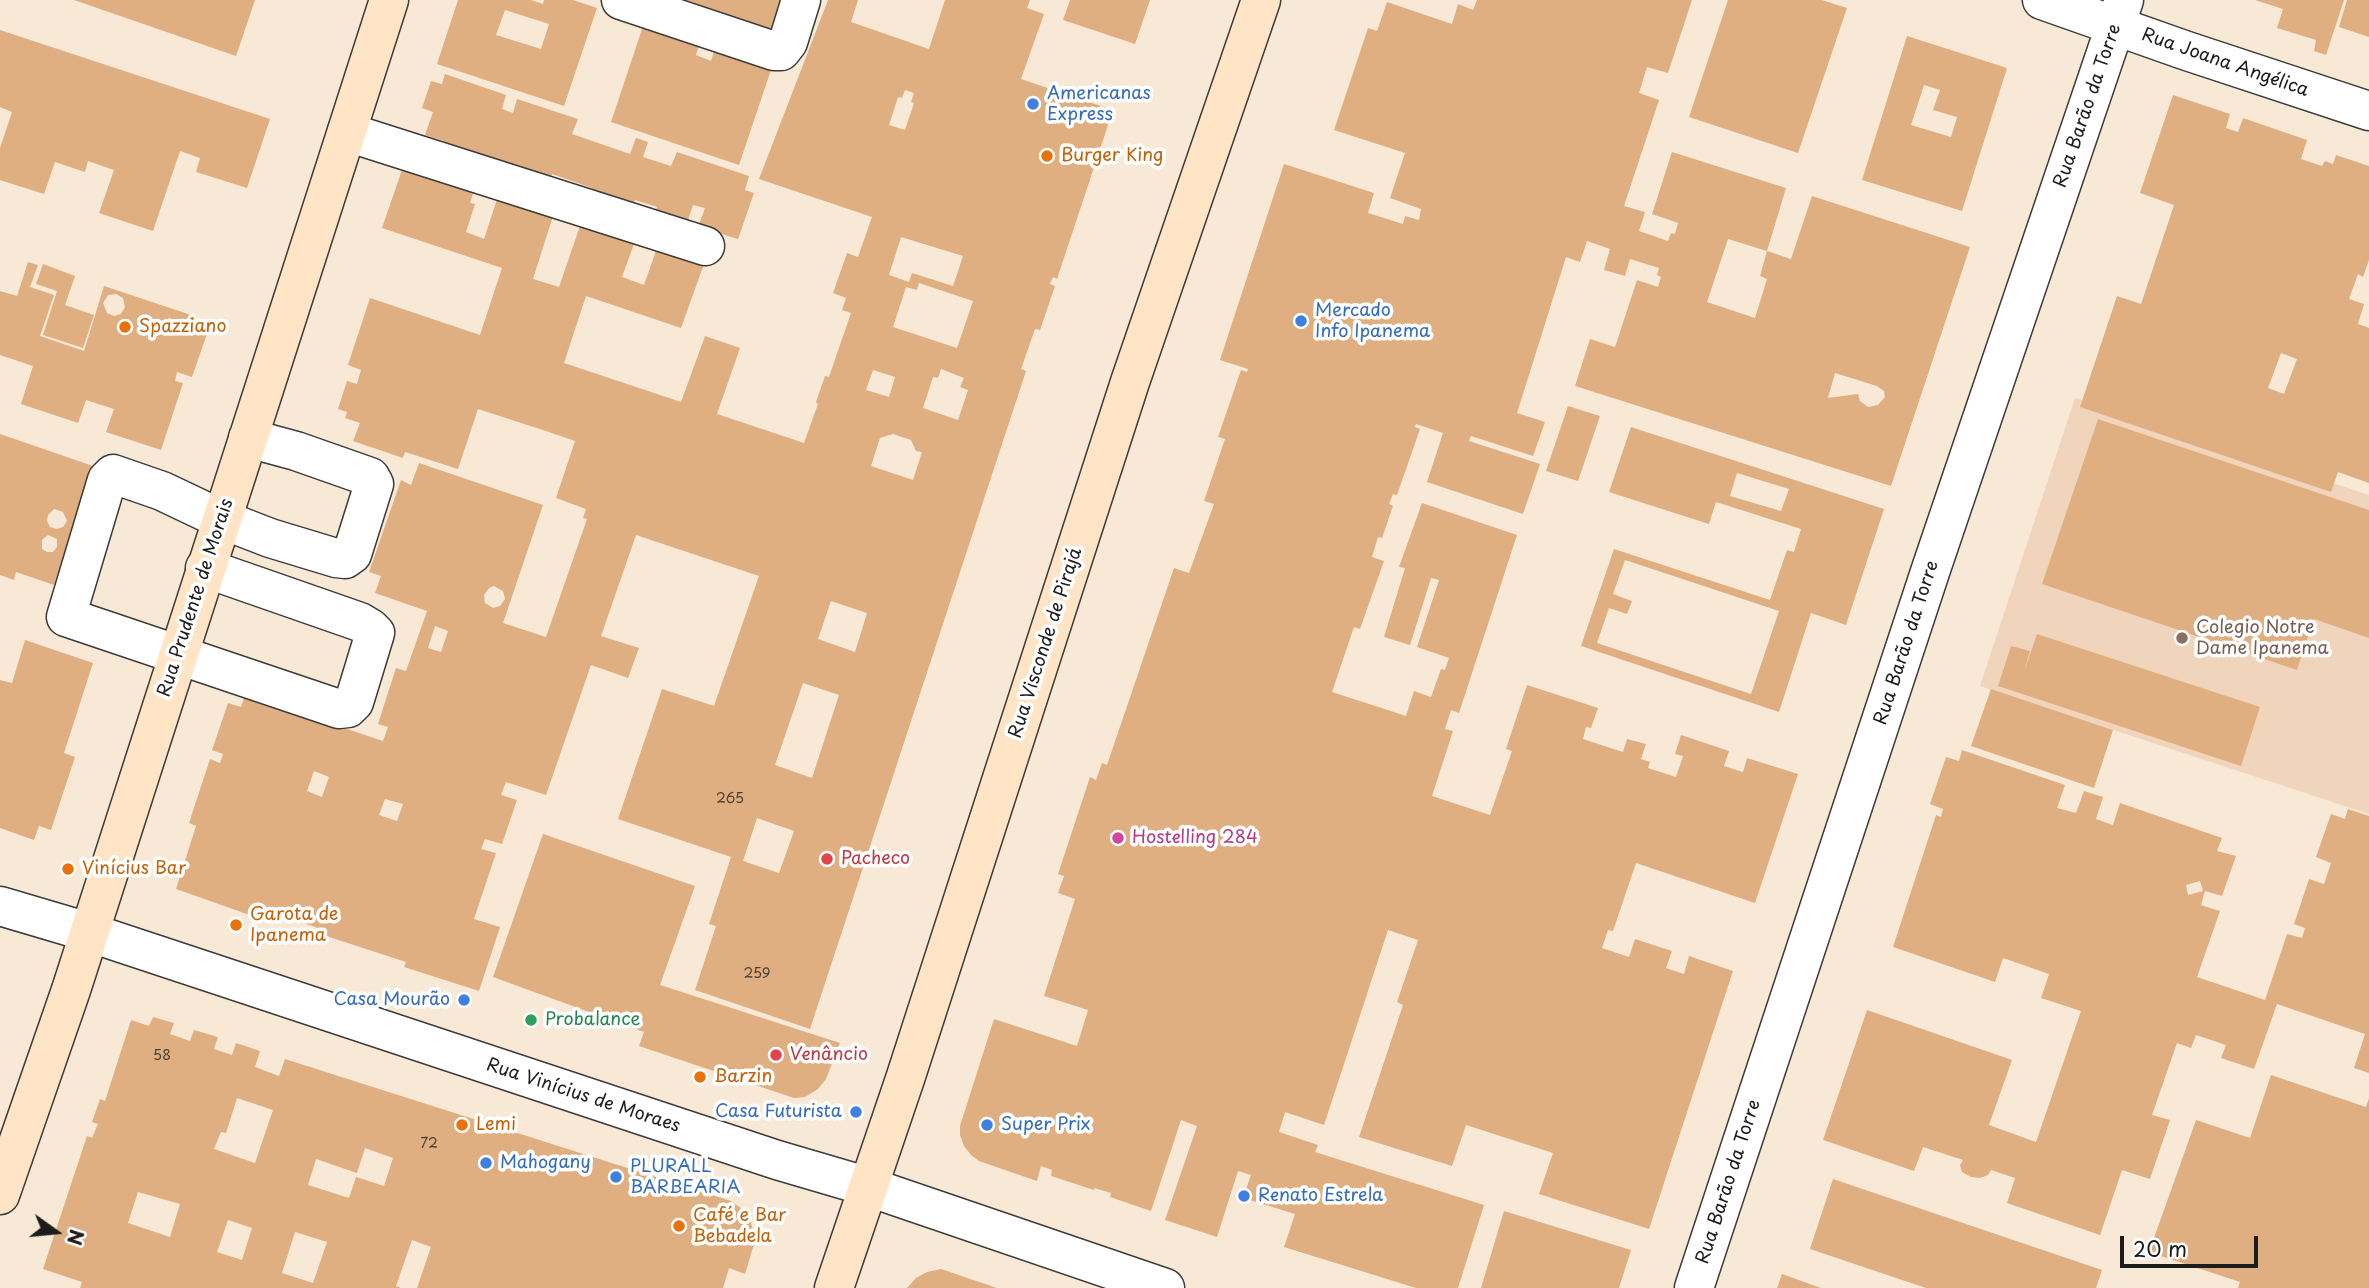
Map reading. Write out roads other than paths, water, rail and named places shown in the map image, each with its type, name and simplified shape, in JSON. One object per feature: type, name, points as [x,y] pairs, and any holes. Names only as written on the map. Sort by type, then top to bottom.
[{"type":"main road","name":"Rua Prudente de Morais","points":[[0,1195],[71,990],[389,0]]},
{"type":"main road","name":"Rua Visconde de Pirajá","points":[[834,1288],[869,1188],[1129,382],[1261,0]]},
{"type":"street","points":[[621,0],[781,51],[788,42],[801,0]]},
{"type":"street","name":"Rua Joana Angélica","points":[[2042,0],[2119,13],[2369,111]]},
{"type":"street","name":"Rua Barão da Torre","points":[[1694,1288],[1931,569],[2119,13]]},
{"type":"street","points":[[347,132],[705,246]]},
{"type":"street","points":[[205,568],[360,622],[370,628],[375,633],[354,702],[348,708],[339,709],[66,617],[107,480],[113,474],[162,491],[221,519],[270,538],[336,558],[345,559],[352,554],[374,484],[370,477],[296,451],[248,438]]},
{"type":"street","name":"Rua Vinícius de Moraes","points":[[0,906],[88,932],[1166,1288]]},
{"type":"place","name":"Americanas Express","points":[[1033,104]]},
{"type":"place","name":"Burger King","points":[[1047,156]]},
{"type":"place","name":"Mercado Info Ipanema","points":[[1301,321]]},
{"type":"place","name":"Spazziano","points":[[125,327]]},
{"type":"place","name":"Colegio Notre Dame Ipanema","points":[[2182,638]]},
{"type":"place","name":"Hostelling 284","points":[[1118,838]]},
{"type":"place","name":"Pacheco","points":[[827,859]]},
{"type":"place","name":"Vinícius Bar","points":[[68,869]]},
{"type":"place","name":"Garota de Ipanema","points":[[236,925]]},
{"type":"place","name":"Casa Mourão","points":[[464,1000]]},
{"type":"place","name":"Probalance","points":[[531,1020]]},
{"type":"place","name":"Venâncio","points":[[776,1055]]},
{"type":"place","name":"Barzin","points":[[700,1077]]},
{"type":"place","name":"Casa Futurista","points":[[856,1112]]},
{"type":"place","name":"Lemi","points":[[462,1125]]},
{"type":"place","name":"Super Prix","points":[[987,1125]]},
{"type":"place","name":"Mahogany","points":[[486,1163]]},
{"type":"place","name":"PLURALL BARBEARIA","points":[[616,1177]]},
{"type":"place","name":"Renato Estrela","points":[[1244,1196]]},
{"type":"place","name":"Café e Bar Bebadela","points":[[679,1226]]}]
